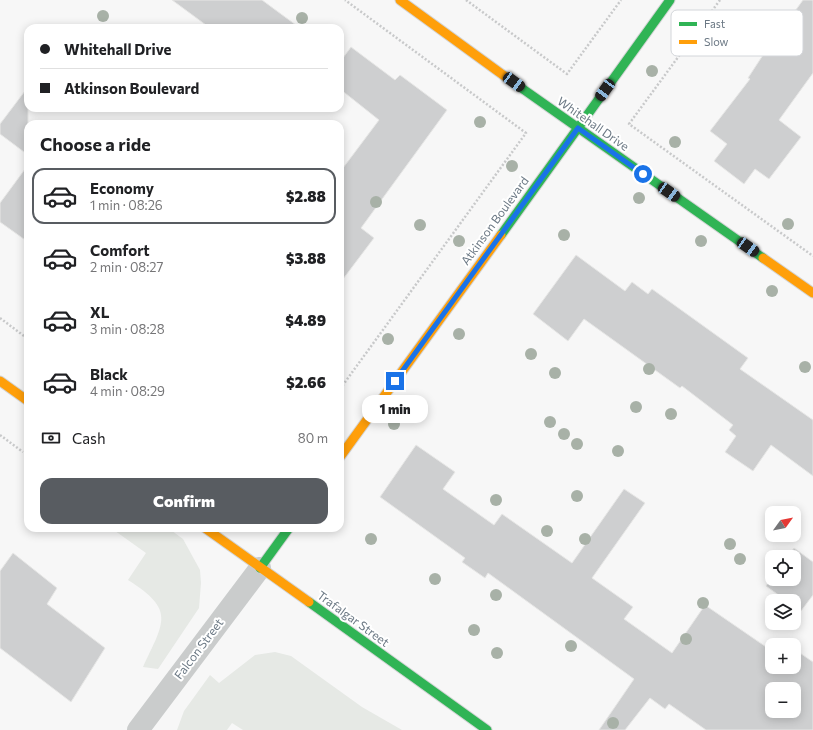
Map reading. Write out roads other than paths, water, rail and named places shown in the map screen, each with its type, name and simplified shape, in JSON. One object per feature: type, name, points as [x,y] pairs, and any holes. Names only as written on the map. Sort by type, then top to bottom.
[{"type":"street","name":"Whitehall Drive","points":[[400,0],[578,128],[813,293]]},
{"type":"street","name":"Atkinson Boulevard","points":[[344,451],[670,0]]},
{"type":"street","points":[[0,381],[24,398]]},
{"type":"street","name":"Trafalgar Street","points":[[210,532],[487,730]]},
{"type":"street","points":[[260,568],[286,532]]},
{"type":"street","name":"Falcon Street","points":[[138,730],[260,568]]}]
